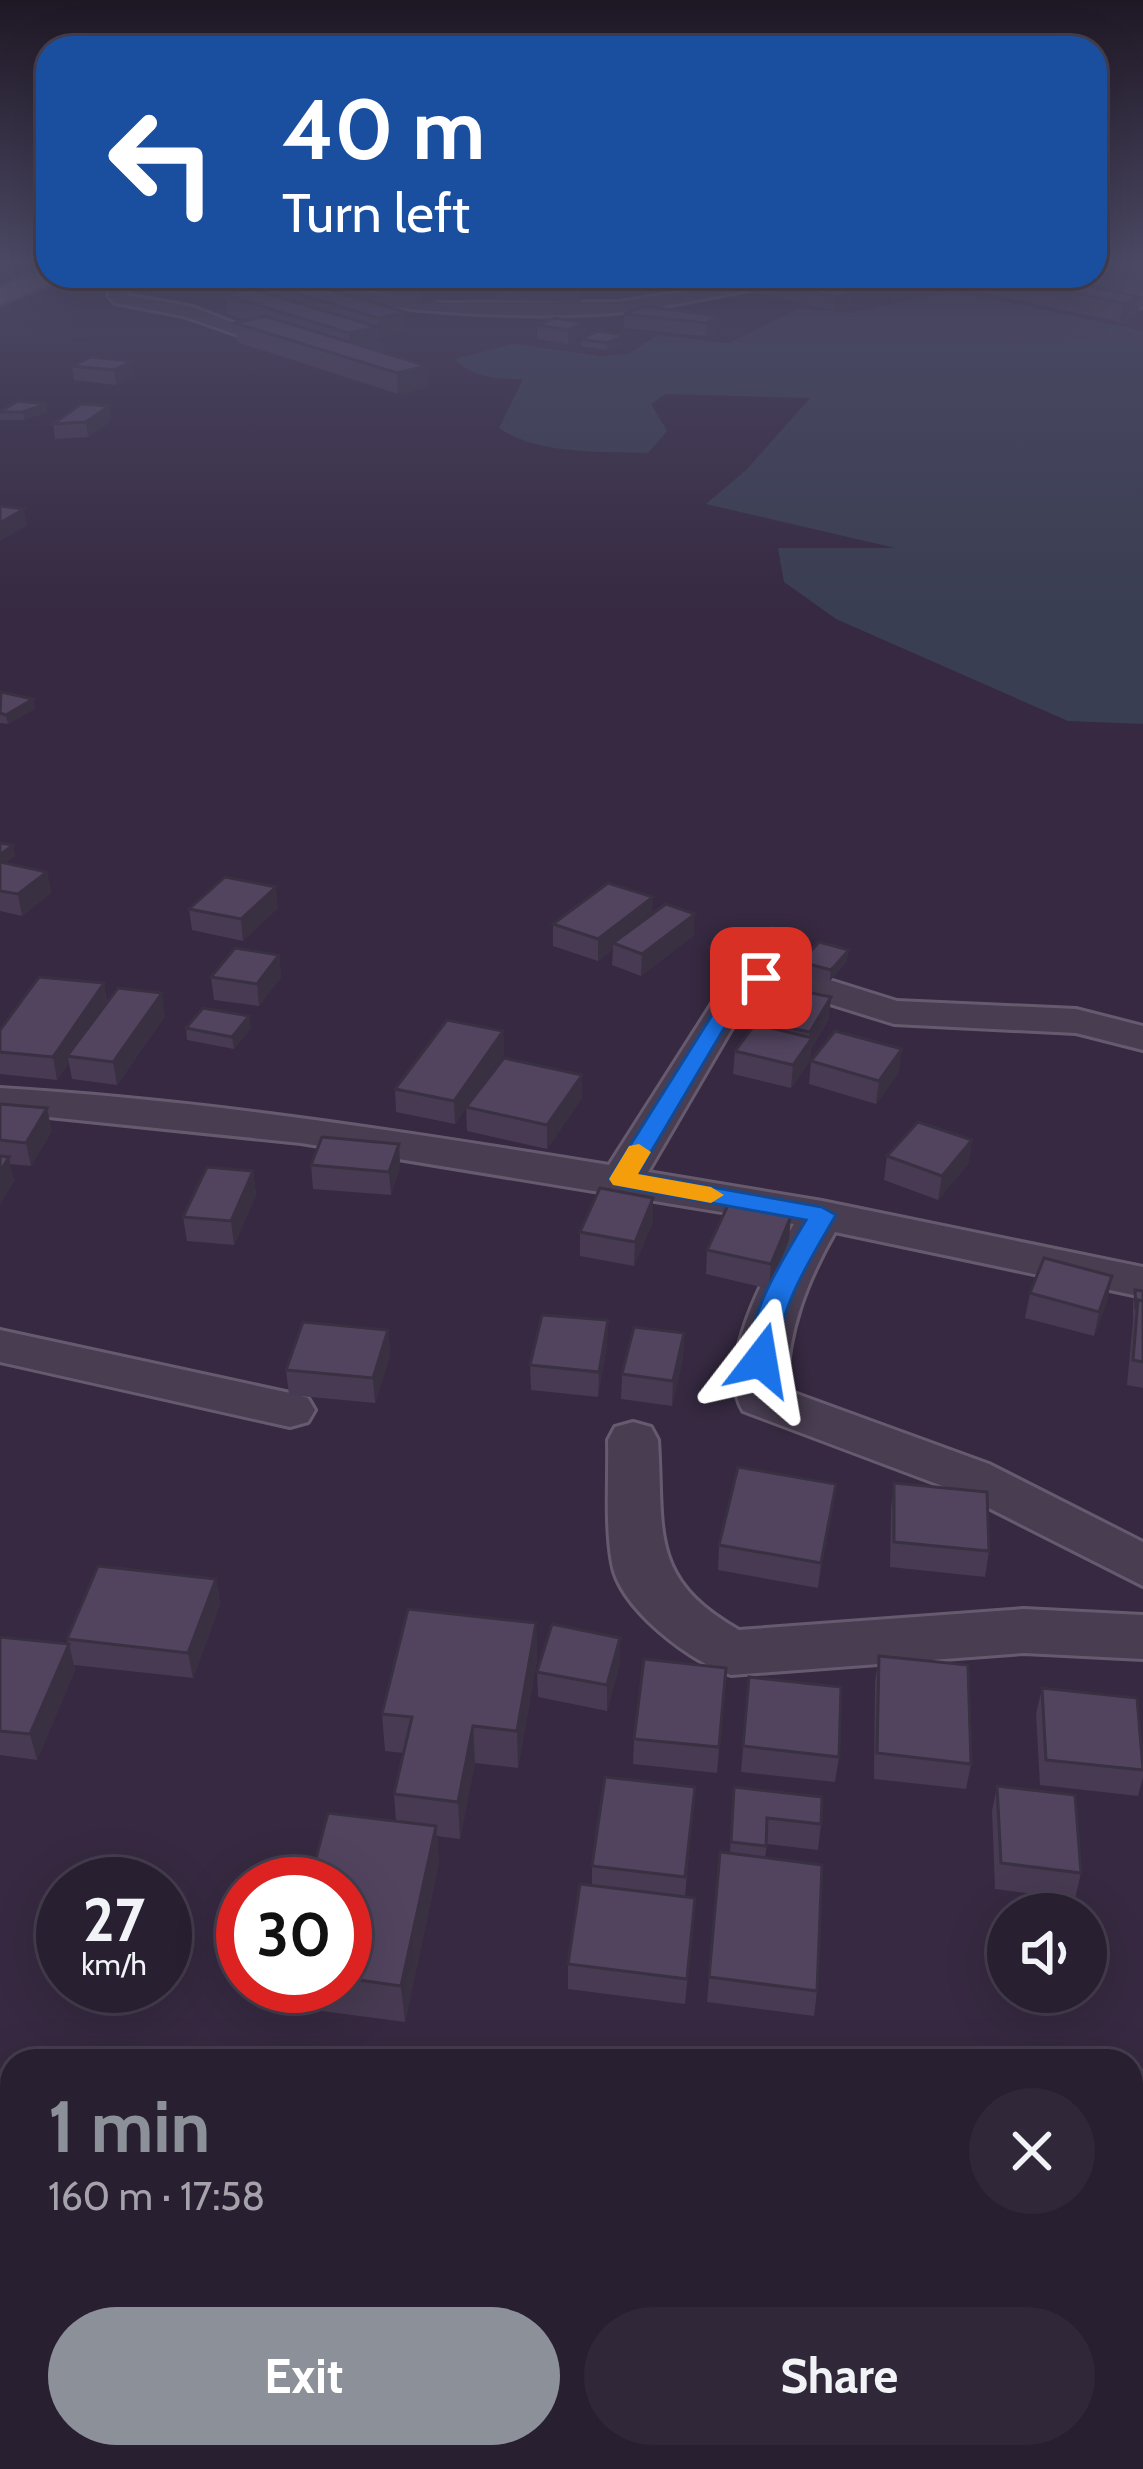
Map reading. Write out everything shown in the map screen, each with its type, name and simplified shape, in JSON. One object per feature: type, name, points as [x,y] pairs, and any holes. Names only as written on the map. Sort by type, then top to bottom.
[{"type":"street","points":[[622,1179],[724,1009],[742,985],[761,978],[788,979],[894,1012],[1076,1021],[1143,1038]]},
{"type":"street","points":[[0,1100],[77,1104],[282,1128],[622,1179],[1143,1282]]},
{"type":"street","points":[[822,1215],[787,1276],[763,1334],[760,1399],[971,1477],[1143,1566]]},
{"type":"street","points":[[0,1346],[290,1410]]},
{"type":"street","points":[[633,1440],[638,1567],[685,1626],[731,1653],[1024,1631],[1143,1637]]},
{"type":"shaded area","points":[[523,379],[1143,379],[1143,724],[1068,721],[836,619],[784,582],[778,548],[895,548],[706,504],[746,470],[810,398],[666,394],[651,404],[667,431],[648,453],[570,450],[532,443],[499,428]]},
{"type":"building","points":[[18,401],[46,404],[23,412],[0,412]]},
{"type":"building","points":[[81,404],[109,406],[86,422],[53,424]]},
{"type":"building","points":[[0,506],[24,509],[0,523]]},
{"type":"building","points":[[1,692],[33,699],[6,715],[0,713]]},
{"type":"building","points":[[0,862],[47,872],[18,894],[0,891]]},
{"type":"building","points":[[225,877],[276,887],[241,919],[189,909]]},
{"type":"building","points":[[608,883],[653,897],[598,939],[553,924]]},
{"type":"building","points":[[666,904],[695,914],[642,954],[613,943]]},
{"type":"building","points":[[771,927],[798,934],[775,956],[748,948]]},
{"type":"building","points":[[819,942],[849,950],[831,970],[801,962]]},
{"type":"building","points":[[235,948],[279,955],[257,984],[211,977]]},
{"type":"building","points":[[39,977],[104,983],[53,1057],[0,1052],[0,1030]]},
{"type":"building","points":[[773,985],[831,997],[810,1032],[750,1020]]},
{"type":"building","points":[[118,988],[162,993],[113,1062],[67,1056]]},
{"type":"building","points":[[203,1008],[249,1016],[232,1037],[186,1028]]},
{"type":"building","points":[[447,1020],[503,1031],[454,1101],[395,1089]]},
{"type":"building","points":[[755,1024],[812,1038],[793,1065],[735,1051]]},
{"type":"building","points":[[835,1031],[902,1049],[879,1081],[811,1061]]},
{"type":"building","points":[[504,1058],[582,1075],[547,1125],[466,1107]]},
{"type":"building","points":[[0,1104],[47,1108],[26,1143],[0,1140]]},
{"type":"building","points":[[918,1122],[972,1140],[942,1176],[887,1156]]},
{"type":"building","points":[[322,1137],[399,1144],[389,1172],[311,1165]]},
{"type":"building","points":[[207,1167],[253,1171],[231,1221],[183,1217]]},
{"type":"building","points":[[600,1188],[653,1198],[635,1242],[580,1232]]},
{"type":"building","points":[[729,1203],[791,1216],[771,1264],[707,1250]]},
{"type":"building","points":[[1044,1258],[1112,1276],[1099,1312],[1030,1293]]},
{"type":"building","points":[[1138,1300],[1143,1301],[1143,1362],[1133,1360]]},
{"type":"building","points":[[542,1315],[608,1320],[599,1372],[530,1365]]},
{"type":"building","points":[[303,1322],[388,1330],[373,1378],[286,1370]]},
{"type":"building","points":[[634,1327],[684,1333],[673,1381],[622,1374]]},
{"type":"building","points":[[738,1467],[836,1484],[821,1563],[719,1545]]},
{"type":"building","points":[[894,1483],[987,1492],[989,1551],[894,1542]]},
{"type":"building","points":[[98,1566],[216,1579],[188,1653],[67,1639]]},
{"type":"building","points":[[408,1609],[536,1623],[517,1731],[473,1726],[458,1802],[394,1794],[412,1717],[382,1714]]},
{"type":"building","points":[[552,1624],[620,1638],[607,1685],[537,1672]]},
{"type":"building","points":[[0,1637],[69,1644],[30,1734],[0,1731]]},
{"type":"building","points":[[879,1656],[968,1665],[971,1764],[877,1753]]},
{"type":"building","points":[[644,1659],[726,1668],[719,1747],[634,1739]]},
{"type":"building","points":[[749,1677],[841,1687],[839,1757],[743,1746]]},
{"type":"building","points":[[1042,1688],[1137,1698],[1143,1770],[1046,1760]]},
{"type":"building","points":[[605,1777],[695,1787],[685,1877],[592,1866]]},
{"type":"building","points":[[997,1786],[1075,1795],[1081,1873],[1001,1863]]},
{"type":"building","points":[[734,1787],[822,1797],[821,1824],[767,1818],[766,1846],[731,1842]]},
{"type":"building","points":[[328,1813],[436,1826],[401,1986],[372,1982],[372,1857],[316,1857]]},
{"type":"building","points":[[720,1852],[822,1865],[817,1991],[709,1977]]},
{"type":"building","points":[[580,1884],[695,1898],[687,1979],[568,1964]]},
{"type":"slow traffic","points":[[639,1152],[622,1179],[711,1195]]},
{"type":"route","points":[[761,978],[742,985],[724,1009],[622,1179],[822,1215],[787,1276],[763,1334],[761,1360]]}]
